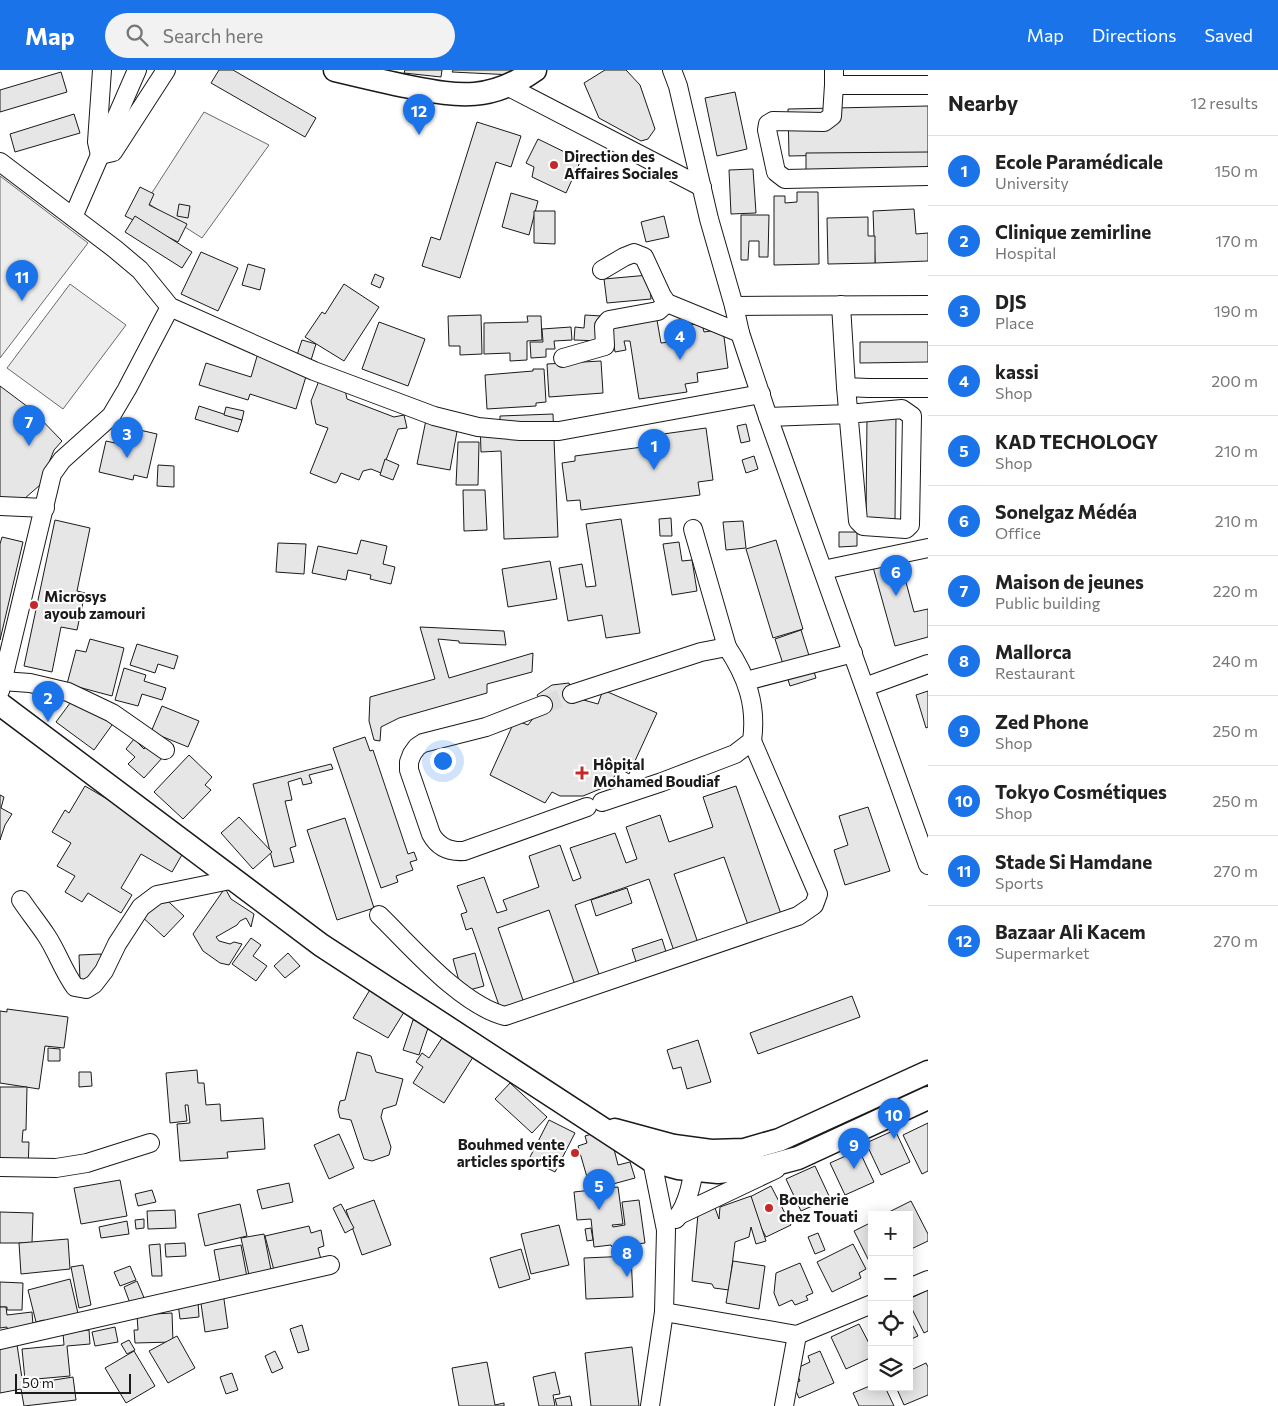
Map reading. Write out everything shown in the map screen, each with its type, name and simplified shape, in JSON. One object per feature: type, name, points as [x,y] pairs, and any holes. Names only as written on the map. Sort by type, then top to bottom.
[{"type":"main road","points":[[335,70],[376,80],[458,95],[483,93],[506,86],[535,70]]},
{"type":"main road","points":[[0,704],[321,945],[597,1126],[654,1152],[678,1168],[711,1151],[744,1150],[779,1140],[928,1072]]},
{"type":"main road","points":[[695,1159],[718,1172],[764,1167],[798,1158],[928,1098]]},
{"type":"street","points":[[100,155],[97,142],[102,70]]},
{"type":"street","points":[[73,217],[137,70]]},
{"type":"street","points":[[100,155],[113,152],[166,70]]},
{"type":"street","points":[[676,75],[709,219],[740,332],[768,417],[928,865]]},
{"type":"street","points":[[928,84],[834,78],[832,116],[824,122],[773,121],[768,124],[767,130],[776,172],[784,179],[928,176]]},
{"type":"street","points":[[506,86],[702,187]]},
{"type":"street","points":[[0,162],[115,248],[140,270],[170,307],[314,371],[434,416],[478,427],[520,431],[559,431],[760,394]]},
{"type":"street","points":[[602,270],[634,253],[644,257],[667,303],[740,332]]},
{"type":"street","points":[[563,358],[605,346],[604,326],[609,320],[658,311],[667,303]]},
{"type":"street","points":[[768,417],[848,414],[902,409],[912,416],[910,525],[906,529],[863,526],[858,521],[848,414],[841,305]]},
{"type":"street","points":[[734,306],[928,305]]},
{"type":"street","points":[[165,750],[112,713],[68,692],[30,683],[1,686],[52,474],[62,460],[111,416],[128,390],[170,307]]},
{"type":"street","points":[[846,387],[928,388]]},
{"type":"street","points":[[0,506],[45,508]]},
{"type":"street","points":[[379,915],[455,989],[480,1005],[505,1016],[798,916],[814,905],[818,894],[752,741],[755,721],[746,681],[727,647],[693,530]]},
{"type":"street","points":[[823,570],[928,548]]},
{"type":"street","points":[[572,694],[701,652],[727,647]]},
{"type":"street","points":[[746,681],[853,653]]},
{"type":"street","points":[[865,687],[928,664]]},
{"type":"street","points":[[544,705],[464,734],[431,740],[416,748],[409,762],[409,770],[430,834],[441,846],[448,850],[464,851],[594,804],[662,782],[735,754],[752,741]]},
{"type":"street","points":[[21,900],[46,934],[75,987],[86,989],[94,984],[104,971],[117,944],[141,907],[157,895],[235,880]]},
{"type":"street","points":[[0,1167],[56,1168],[87,1163],[150,1143]]},
{"type":"street","points":[[650,1406],[664,1312],[666,1230],[654,1152]]},
{"type":"street","points":[[679,1215],[798,1158]]},
{"type":"street","points":[[666,1230],[679,1215],[688,1192],[695,1159]]},
{"type":"street","points":[[0,1340],[330,1265]]},
{"type":"street","points":[[913,1286],[928,1280]]},
{"type":"street","points":[[664,1312],[797,1335],[868,1306]]},
{"type":"street","points":[[784,1406],[797,1335]]},
{"type":"shaded area","points":[[204,112],[269,145],[202,238],[146,202]]},
{"type":"shaded area","points":[[0,176],[88,243],[0,358]]},
{"type":"shaded area","points":[[70,284],[126,325],[63,409],[7,368]]},
{"type":"building","points":[[219,70],[233,70],[316,118],[305,137],[211,83]]},
{"type":"building","points":[[405,70],[442,70],[441,77],[404,73]]},
{"type":"building","points":[[453,70],[513,70],[513,75],[452,72]]},
{"type":"building","points":[[605,70],[626,70],[640,85],[655,129],[648,139],[641,141],[599,118],[584,83]]},
{"type":"building","points":[[61,72],[67,92],[0,112],[0,90]]},
{"type":"building","points":[[735,92],[747,149],[717,156],[705,98]]},
{"type":"building","points":[[928,106],[928,153],[789,156],[788,109]]},
{"type":"building","points":[[74,114],[80,133],[15,152],[10,134]]},
{"type":"building","points":[[477,122],[521,136],[511,167],[496,162],[460,278],[422,266],[431,237],[440,240]]},
{"type":"building","name":"Direction des Affaires Sociales","points":[[538,139],[581,160],[566,193],[532,177],[534,167],[526,163]]},
{"type":"building","points":[[928,152],[928,172],[806,173],[806,153]]},
{"type":"building","points":[[753,169],[756,213],[731,214],[729,170]]},
{"type":"building","points":[[140,187],[154,194],[149,205],[187,224],[178,242],[125,216]]},
{"type":"building","points":[[797,192],[818,192],[819,264],[774,265],[774,196],[785,196],[785,203],[797,202]]},
{"type":"building","points":[[511,193],[538,201],[529,235],[502,227]]},
{"type":"building","points":[[179,204],[190,206],[188,218],[177,216]]},
{"type":"building","points":[[914,209],[916,234],[928,233],[928,261],[875,263],[873,211]]},
{"type":"building","points":[[534,211],[555,211],[555,244],[534,243]]},
{"type":"building","points":[[741,215],[769,215],[768,257],[759,257],[759,241],[749,241],[748,260],[741,260]]},
{"type":"building","points":[[135,216],[192,252],[182,268],[125,232]]},
{"type":"building","points":[[664,216],[669,237],[646,242],[641,222]]},
{"type":"building","points":[[868,217],[868,236],[875,236],[875,263],[828,264],[827,218]]},
{"type":"building","points":[[201,252],[238,268],[218,311],[181,294]]},
{"type":"building","points":[[248,264],[265,269],[260,290],[242,285]]},
{"type":"building","points":[[375,274],[384,278],[380,288],[371,284]]},
{"type":"building","points":[[649,275],[651,299],[607,303],[604,279]]},
{"type":"building","points":[[344,284],[379,307],[344,361],[305,337],[322,312],[325,314]]},
{"type":"building","points":[[481,315],[482,354],[460,355],[460,346],[449,346],[448,316]]},
{"type":"building","points":[[585,315],[602,316],[601,341],[574,340],[575,327],[584,328]]},
{"type":"building","points":[[527,316],[541,316],[542,340],[527,341],[527,360],[510,361],[510,353],[484,354],[484,323],[528,322]]},
{"type":"building","points":[[657,320],[661,343],[670,342],[668,328],[702,323],[704,332],[723,329],[728,368],[697,373],[698,382],[685,384],[687,392],[639,399],[630,341],[624,341],[626,350],[615,352],[611,326]]},
{"type":"building","points":[[379,322],[425,339],[408,386],[362,369]]},
{"type":"building","points":[[571,327],[572,340],[554,341],[555,349],[546,349],[546,357],[531,358],[530,342],[543,342],[542,329]]},
{"type":"building","points":[[302,340],[316,344],[296,409],[250,394],[248,400],[199,385],[206,363],[251,377],[260,346],[296,358]]},
{"type":"building","points":[[860,342],[928,342],[928,362],[860,363]]},
{"type":"building","points":[[601,361],[603,393],[549,397],[547,364]]},
{"type":"building","points":[[324,368],[342,375],[347,399],[394,417],[404,415],[407,428],[398,429],[381,473],[371,469],[363,471],[359,480],[341,473],[335,483],[310,473],[328,428],[316,424],[311,401]]},
{"type":"building","points":[[533,369],[544,369],[546,402],[536,403],[536,406],[487,409],[485,375],[533,371]]},
{"type":"building","points":[[0,386],[32,410],[62,441],[54,450],[40,485],[24,499],[0,498]]},
{"type":"building","points":[[199,406],[242,420],[238,432],[195,419]]},
{"type":"building","points":[[226,407],[244,411],[242,420],[224,415]]},
{"type":"building","points":[[553,414],[558,537],[504,539],[501,451],[481,452],[480,422],[500,421],[500,416]]},
{"type":"building","points":[[867,416],[896,416],[895,521],[866,520]]},
{"type":"building","points":[[426,420],[458,426],[450,470],[417,464]]},
{"type":"building","points":[[746,424],[750,441],[741,443],[737,426]]},
{"type":"building","points":[[118,425],[157,434],[147,478],[134,475],[133,480],[99,472],[106,441],[115,443]]},
{"type":"building","points":[[706,428],[713,480],[698,482],[700,495],[581,510],[580,500],[567,501],[562,463],[575,461],[575,456],[650,446],[649,436]]},
{"type":"building","points":[[458,442],[479,442],[478,485],[456,485]]},
{"type":"building","points":[[754,456],[758,469],[746,473],[742,460]]},
{"type":"building","points":[[385,459],[399,465],[393,480],[380,475]]},
{"type":"building","points":[[158,465],[174,466],[174,487],[157,486]]},
{"type":"building","points":[[463,490],[485,490],[487,530],[464,531]]},
{"type":"building","points":[[671,518],[672,536],[660,536],[659,519]]},
{"type":"building","points":[[621,519],[640,633],[606,638],[602,615],[568,621],[559,568],[582,564],[586,587],[596,586],[586,524]]},
{"type":"building","points":[[55,520],[90,528],[77,591],[85,593],[77,630],[61,627],[52,672],[24,666]]},
{"type":"building","points":[[743,521],[746,548],[726,550],[723,522]]},
{"type":"building","points":[[839,532],[857,532],[857,546],[839,547]]},
{"type":"building","points":[[2,537],[23,542],[0,640],[0,544]]},
{"type":"building","points":[[361,540],[387,546],[383,564],[395,567],[391,584],[370,579],[371,575],[348,570],[346,580],[312,573],[318,546],[357,554]]},
{"type":"building","points":[[776,540],[803,629],[773,638],[746,549]]},
{"type":"building","points":[[679,542],[682,561],[692,560],[697,591],[672,595],[663,544]]},
{"type":"building","points":[[278,543],[306,544],[304,574],[276,572]]},
{"type":"building","points":[[900,560],[914,612],[928,609],[928,637],[895,646],[873,567]]},
{"type":"building","points":[[550,561],[557,599],[508,607],[502,569]]},
{"type":"building","points":[[420,627],[504,631],[506,645],[459,643],[459,641],[438,639],[449,678],[533,653],[532,672],[487,684],[487,693],[399,718],[381,727],[380,741],[374,740],[369,721],[370,697],[435,679]]},
{"type":"building","points":[[801,630],[816,678],[790,686],[775,639]]},
{"type":"building","points":[[90,639],[124,648],[112,696],[67,684],[76,650],[86,652]]},
{"type":"building","points":[[137,644],[178,656],[174,669],[158,664],[155,673],[130,665]]},
{"type":"building","points":[[124,668],[146,675],[144,681],[166,688],[162,700],[142,694],[138,706],[115,700]]},
{"type":"building","points":[[569,683],[573,697],[598,704],[603,690],[657,713],[629,774],[621,769],[605,787],[583,796],[560,796],[552,792],[545,803],[490,775],[515,720],[528,725],[543,705],[537,695],[552,685]]},
{"type":"building","points":[[79,691],[117,718],[94,750],[56,722]]},
{"type":"building","points":[[928,691],[928,727],[926,728],[916,695]]},
{"type":"building","points":[[162,706],[199,721],[188,747],[151,732]]},
{"type":"building","points":[[365,737],[370,751],[373,750],[408,854],[414,852],[417,860],[410,862],[413,870],[396,876],[398,882],[381,888],[333,748]]},
{"type":"building","points":[[134,739],[144,749],[148,744],[163,757],[144,778],[128,764],[135,757],[126,749]]},
{"type":"building","points":[[189,755],[212,777],[205,785],[211,790],[183,819],[154,792]]},
{"type":"building","points":[[331,764],[333,769],[309,775],[312,783],[303,785],[301,778],[288,782],[292,800],[285,801],[296,846],[290,848],[294,862],[274,867],[253,784]]},
{"type":"building","points":[[85,786],[187,846],[172,872],[141,854],[121,888],[132,895],[121,913],[88,893],[82,902],[65,892],[75,876],[57,866],[71,843],[52,832],[65,810],[69,813]]},
{"type":"building","points":[[736,786],[781,914],[748,925],[724,857],[674,874],[698,943],[674,951],[649,879],[575,905],[601,980],[576,988],[549,910],[498,928],[524,1003],[501,1011],[472,928],[466,930],[461,914],[467,912],[457,886],[484,877],[497,913],[507,910],[503,900],[539,887],[529,856],[560,845],[573,881],[581,878],[570,848],[615,833],[626,863],[637,859],[626,827],[660,815],[669,842],[713,827],[703,797]]},
{"type":"building","points":[[0,795],[4,797],[1,808],[12,814],[5,825],[0,840]]},
{"type":"building","points":[[868,807],[890,871],[845,885],[834,850],[848,845],[839,816]]},
{"type":"building","points":[[239,817],[272,852],[253,869],[221,833]]},
{"type":"building","points":[[345,818],[374,908],[337,920],[307,830]]},
{"type":"building","points":[[225,888],[231,899],[254,914],[251,927],[246,918],[216,937],[219,941],[230,944],[234,942],[242,944],[229,965],[220,963],[203,951],[193,934]]},
{"type":"building","points":[[627,888],[632,903],[596,916],[591,900]]},
{"type":"building","points":[[158,892],[184,916],[164,937],[139,914]]},
{"type":"building","points":[[251,938],[261,945],[253,956],[267,966],[256,981],[232,964]]},
{"type":"building","points":[[662,939],[668,958],[638,968],[632,949]]},
{"type":"building","points":[[288,953],[300,966],[285,978],[274,966]]},
{"type":"building","points":[[475,953],[484,986],[462,992],[453,959]]},
{"type":"building","points":[[101,954],[103,980],[80,981],[79,955]]},
{"type":"building","points":[[371,988],[406,1009],[388,1038],[353,1018]]},
{"type":"building","points":[[852,996],[860,1017],[758,1054],[750,1033]]},
{"type":"building","points":[[7,1009],[68,1017],[64,1048],[45,1046],[39,1089],[0,1083],[0,1011],[7,1012]]},
{"type":"building","points":[[413,1020],[429,1025],[419,1055],[403,1050]]},
{"type":"building","points":[[444,1035],[475,1054],[444,1103],[413,1083],[423,1067],[416,1062],[422,1053],[429,1058]]},
{"type":"building","points":[[698,1040],[711,1082],[687,1089],[681,1067],[673,1069],[667,1050]]},
{"type":"building","points":[[48,1048],[60,1049],[60,1061],[48,1061]]},
{"type":"building","points":[[357,1052],[371,1056],[376,1072],[403,1079],[396,1105],[383,1109],[381,1117],[391,1147],[389,1155],[372,1161],[364,1159],[351,1120],[340,1118],[338,1110],[340,1101],[345,1100]]},
{"type":"building","points":[[197,1070],[198,1083],[204,1083],[206,1105],[220,1104],[221,1121],[263,1118],[265,1149],[227,1152],[228,1158],[180,1161],[177,1124],[190,1123],[188,1105],[185,1105],[187,1121],[170,1123],[166,1073]]},
{"type":"building","points":[[79,1072],[91,1072],[92,1086],[79,1087]]},
{"type":"building","points":[[510,1083],[547,1117],[532,1133],[495,1099]]},
{"type":"building","points":[[0,1087],[27,1087],[26,1130],[23,1130],[22,1142],[29,1142],[28,1169],[0,1169]]},
{"type":"building","points":[[549,1120],[575,1133],[555,1172],[529,1159]]},
{"type":"building","points":[[928,1123],[928,1171],[922,1174],[903,1135]]},
{"type":"building","points":[[609,1129],[618,1165],[630,1162],[635,1178],[602,1187],[600,1181],[589,1184],[578,1146],[587,1143],[585,1136]]},
{"type":"building","points":[[895,1130],[910,1162],[881,1175],[866,1143]]},
{"type":"building","points":[[339,1134],[354,1168],[329,1179],[314,1145]]},
{"type":"building","points":[[859,1150],[874,1182],[845,1195],[830,1163]]},
{"type":"building","points":[[815,1166],[830,1198],[801,1211],[786,1179]]},
{"type":"building","points":[[120,1180],[127,1216],[81,1224],[74,1188]]},
{"type":"building","points":[[289,1183],[293,1202],[262,1209],[257,1190]]},
{"type":"building","points":[[771,1186],[791,1225],[766,1237],[746,1199]]},
{"type":"building","points":[[618,1187],[623,1224],[612,1225],[613,1227],[625,1225],[622,1202],[639,1200],[645,1243],[594,1247],[591,1219],[577,1220],[574,1192]]},
{"type":"building","points":[[152,1190],[156,1202],[138,1206],[135,1194]]},
{"type":"building","points":[[751,1196],[766,1241],[756,1244],[751,1227],[749,1237],[735,1242],[729,1290],[714,1288],[712,1284],[692,1281],[698,1214],[715,1208],[719,1219],[720,1207]]},
{"type":"building","points":[[374,1200],[391,1245],[362,1255],[346,1210]]},
{"type":"building","points":[[911,1201],[928,1234],[928,1241],[913,1248],[913,1211],[891,1211]]},
{"type":"building","points":[[240,1204],[247,1236],[205,1246],[198,1214]]},
{"type":"building","points":[[341,1204],[354,1228],[345,1233],[333,1208]]},
{"type":"building","points":[[175,1210],[176,1228],[148,1229],[147,1211]]},
{"type":"building","points":[[0,1212],[33,1213],[32,1243],[0,1243]]},
{"type":"building","points":[[144,1219],[144,1228],[136,1229],[135,1220]]},
{"type":"building","points":[[127,1221],[129,1234],[101,1238],[99,1227]]},
{"type":"building","points":[[868,1224],[868,1259],[854,1231]]},
{"type":"building","points":[[559,1225],[569,1265],[531,1274],[521,1234]]},
{"type":"building","points":[[309,1226],[311,1233],[321,1230],[324,1246],[318,1248],[323,1267],[276,1278],[265,1236]]},
{"type":"building","points":[[591,1228],[593,1240],[587,1241],[585,1229]]},
{"type":"building","points":[[818,1233],[825,1250],[815,1254],[808,1237]]},
{"type":"building","points":[[264,1234],[272,1275],[250,1280],[241,1238]]},
{"type":"building","points":[[68,1239],[70,1269],[21,1274],[19,1243]]},
{"type":"building","points":[[185,1243],[186,1256],[166,1257],[165,1244]]},
{"type":"building","points":[[160,1244],[162,1276],[152,1276],[149,1245]]},
{"type":"building","points":[[853,1244],[866,1269],[859,1273],[861,1278],[832,1292],[817,1262]]},
{"type":"building","points":[[241,1245],[247,1277],[220,1282],[214,1250]]},
{"type":"building","points":[[521,1249],[530,1279],[499,1288],[490,1258]]},
{"type":"building","points":[[631,1256],[633,1297],[586,1299],[584,1258]]},
{"type":"building","points":[[733,1261],[765,1266],[759,1309],[726,1303]]},
{"type":"building","points":[[800,1263],[813,1293],[806,1296],[808,1300],[795,1305],[792,1300],[779,1306],[774,1293],[776,1273]]},
{"type":"building","points":[[83,1265],[91,1305],[79,1308],[71,1267]]},
{"type":"building","points":[[130,1266],[136,1280],[120,1286],[114,1272]]},
{"type":"building","points":[[70,1279],[80,1322],[46,1327],[44,1320],[36,1322],[28,1290]]},
{"type":"building","points":[[137,1281],[145,1300],[131,1306],[124,1287]]},
{"type":"building","points":[[0,1282],[23,1283],[22,1310],[7,1310],[7,1307],[0,1307]]},
{"type":"building","points":[[222,1285],[228,1328],[205,1332],[199,1289]]},
{"type":"building","points":[[928,1290],[928,1331],[924,1333],[913,1311],[913,1297]]},
{"type":"building","points":[[198,1301],[199,1317],[180,1319],[178,1303]]},
{"type":"building","points":[[0,1307],[6,1307],[7,1315],[32,1312],[33,1325],[7,1334],[7,1327],[0,1328]]},
{"type":"building","points":[[172,1313],[173,1342],[135,1343],[134,1330],[138,1330],[137,1315]]},
{"type":"building","points":[[859,1324],[868,1341],[868,1359],[846,1369],[831,1337]]},
{"type":"building","points":[[302,1325],[309,1350],[298,1353],[290,1329]]},
{"type":"building","points":[[913,1326],[918,1336],[913,1338]]},
{"type":"building","points":[[115,1327],[118,1342],[95,1346],[92,1332]]},
{"type":"building","points":[[89,1330],[90,1344],[67,1346],[70,1376],[25,1380],[22,1349],[64,1345],[63,1333]]},
{"type":"building","points":[[177,1336],[195,1368],[168,1383],[149,1351]]},
{"type":"building","points":[[16,1338],[23,1385],[73,1377],[76,1400],[24,1406],[21,1389],[0,1393],[0,1340]]},
{"type":"building","points":[[129,1340],[135,1350],[127,1354],[121,1344]]},
{"type":"building","points":[[632,1347],[639,1406],[591,1406],[585,1353]]},
{"type":"building","points":[[134,1351],[155,1386],[126,1403],[105,1368]]},
{"type":"building","points":[[275,1351],[283,1368],[272,1373],[265,1356]]},
{"type":"building","points":[[820,1351],[834,1383],[799,1398],[793,1384],[800,1381],[795,1369],[810,1362],[808,1356]]},
{"type":"building","points":[[487,1362],[495,1405],[504,1403],[504,1406],[459,1406],[452,1368]]},
{"type":"building","points":[[926,1363],[928,1367],[928,1395],[904,1405],[898,1391],[913,1391],[913,1369]]},
{"type":"building","points":[[555,1372],[560,1394],[553,1395],[555,1406],[539,1406],[533,1377]]},
{"type":"building","points":[[232,1373],[238,1390],[226,1394],[220,1377]]},
{"type":"building","points":[[868,1387],[868,1391],[887,1391],[894,1406],[859,1406],[853,1393]]},
{"type":"building","points":[[570,1396],[572,1406],[557,1406],[555,1399]]},
{"type":"tunnel","points":[[543,705],[572,694]]},
{"type":"place","name":"Bazaar Ali Kacem","points":[[419,135]]},
{"type":"place","name":"Direction des Affaires Sociales","points":[[554,165]]},
{"type":"place","name":"Stade Si Hamdane","points":[[22,301]]},
{"type":"place","name":"kassi","points":[[680,360]]},
{"type":"place","name":"Maison de jeunes","points":[[29,446]]},
{"type":"place","name":"DJS","points":[[127,458]]},
{"type":"place","name":"Ecole Paramédicale","points":[[654,470]]},
{"type":"place","name":"Sonelgaz Médéa","points":[[896,596]]},
{"type":"place","name":"Microsys ayoub zamouri","points":[[34,605]]},
{"type":"place","name":"Clinique zemirline","points":[[48,722]]},
{"type":"place","name":"Hôpital Mohamed Boudiaf","points":[[582,773]]},
{"type":"place","name":"Tokyo Cosmétiques","points":[[894,1139]]},
{"type":"place","name":"Bouhmed vente articles sportifs","points":[[575,1153]]},
{"type":"place","name":"Zed Phone","points":[[854,1169]]},
{"type":"place","name":"Boucherie chez Touati","points":[[769,1208]]},
{"type":"place","name":"KAD TECHOLOGY","points":[[599,1210]]},
{"type":"place","name":"Mallorca","points":[[627,1277]]}]
